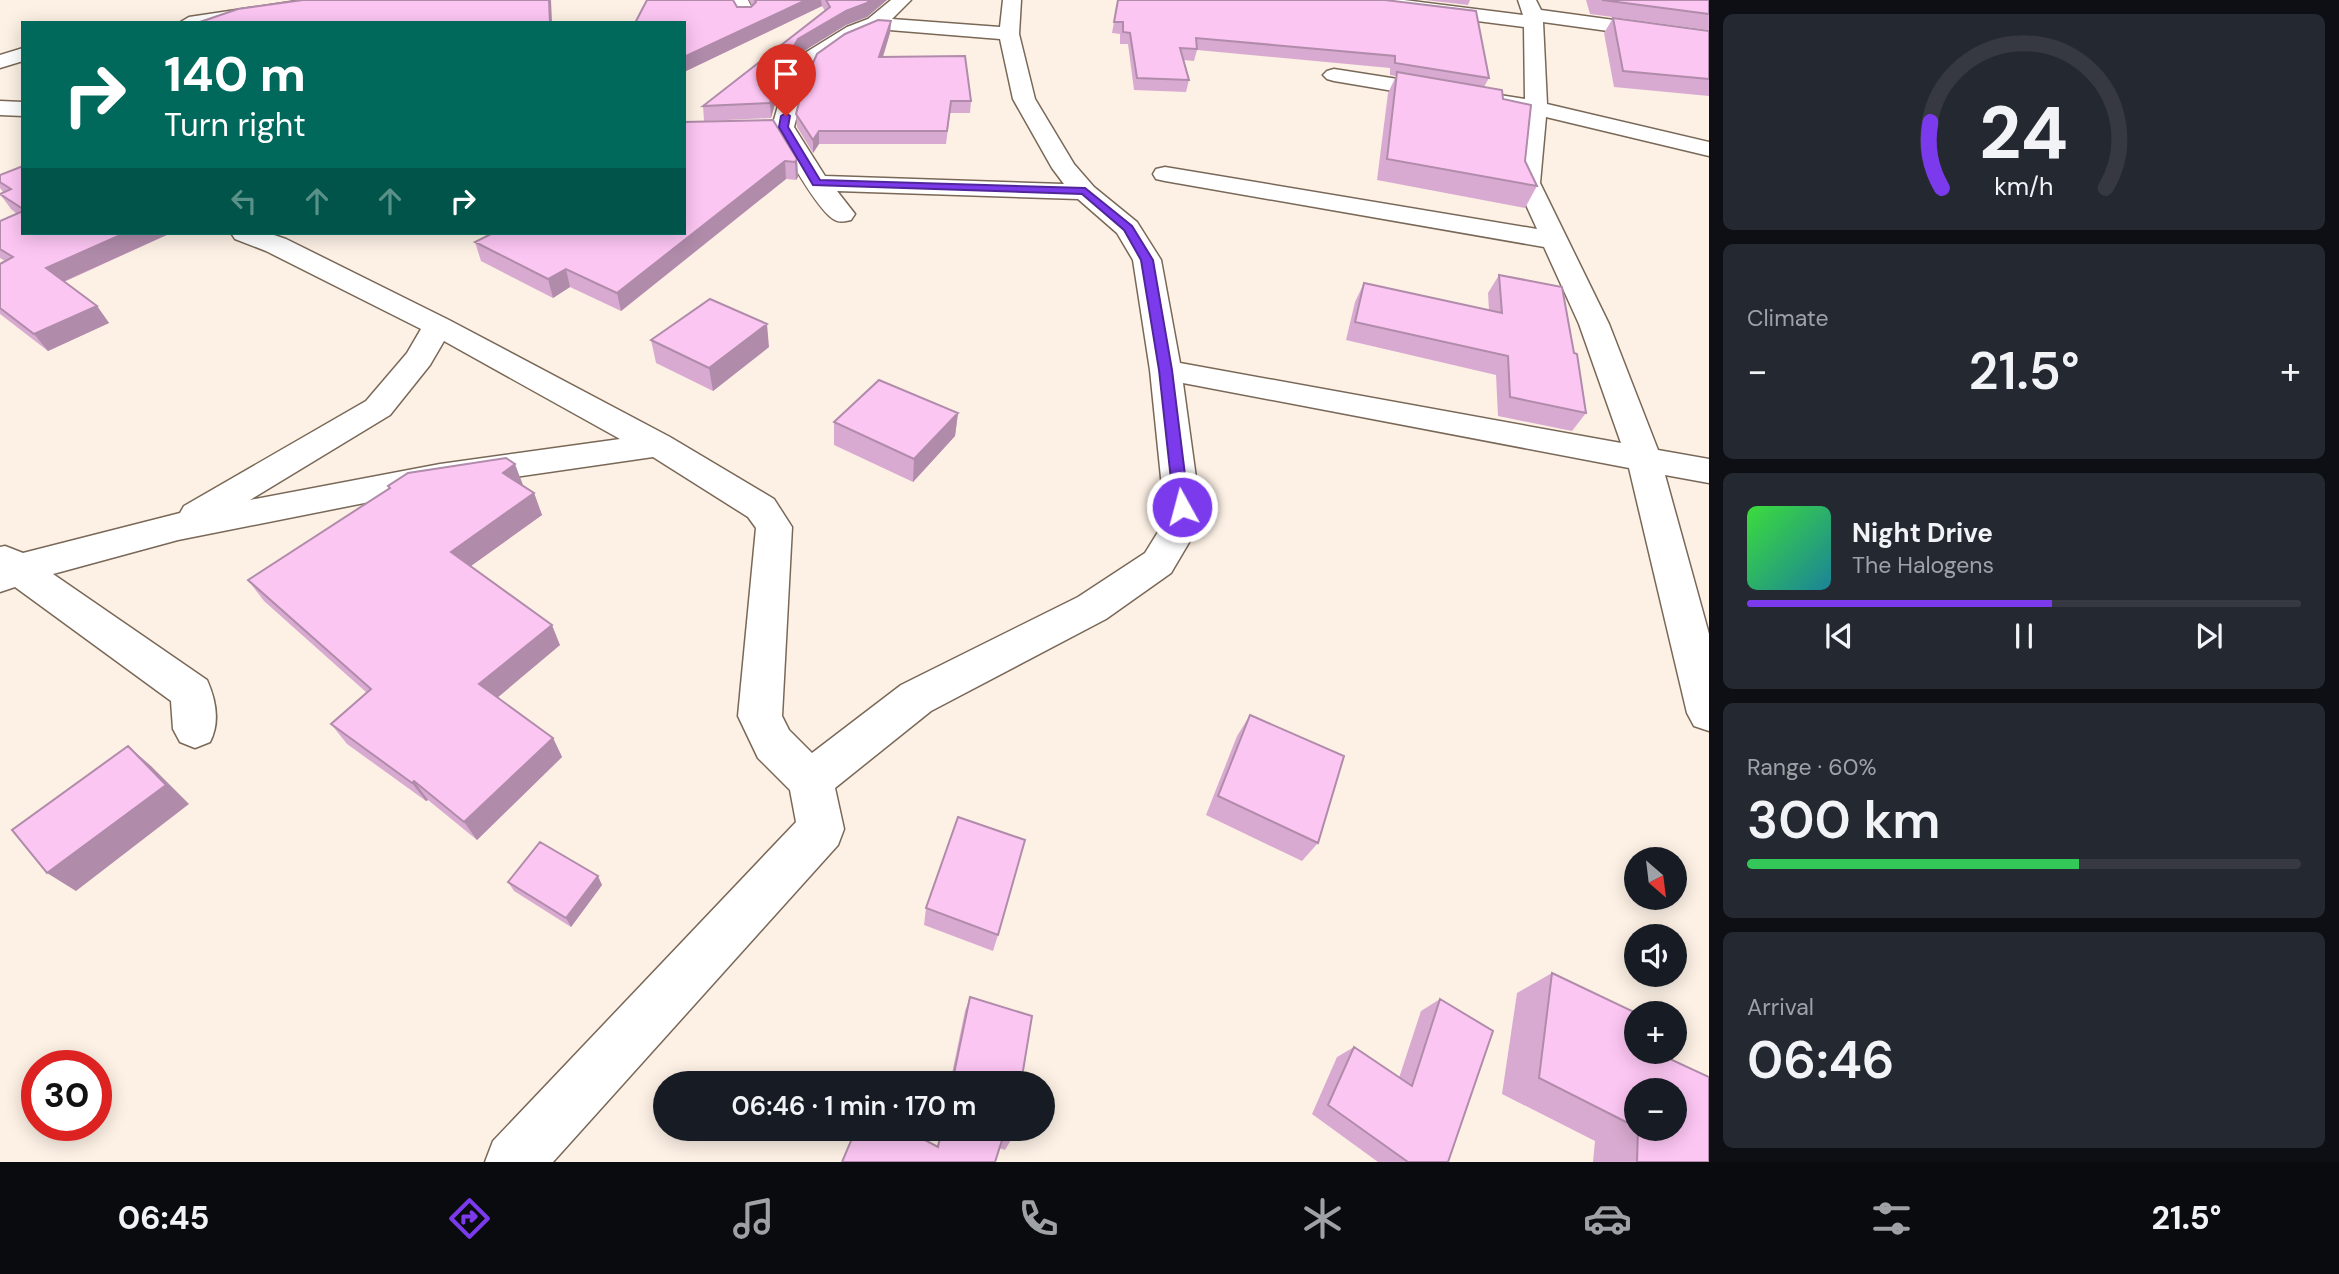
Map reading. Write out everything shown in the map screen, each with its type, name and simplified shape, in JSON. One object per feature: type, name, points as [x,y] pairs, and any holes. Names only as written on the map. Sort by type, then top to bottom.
[{"type":"street","points":[[202,21],[342,0]]},
{"type":"street","points":[[875,23],[902,0]]},
{"type":"street","points":[[1360,0],[1531,12],[1709,39]]},
{"type":"street","points":[[1531,12],[1536,108],[1528,183],[1594,324],[1644,459],[1709,713]]},
{"type":"street","points":[[811,780],[916,698],[1092,608],[1158,563],[1176,534],[1182,507],[1166,370],[1147,260],[1128,228],[1085,191],[1064,168],[1024,99],[1010,17],[875,23],[854,31],[807,60],[796,81],[783,127],[817,183],[842,214]]},
{"type":"street","points":[[0,62],[21,55]]},
{"type":"street","points":[[1334,75],[1536,108],[1709,149]]},
{"type":"street","points":[[0,108],[21,109]]},
{"type":"street","points":[[759,128],[783,127]]},
{"type":"street","points":[[1165,174],[1556,241]]},
{"type":"street","points":[[817,183],[1085,191]]},
{"type":"street","points":[[249,235],[276,245],[438,326],[658,445],[761,508],[774,527],[760,716],[764,733],[774,748],[811,780],[821,829],[513,1162]]},
{"type":"street","points":[[276,245],[303,235]]},
{"type":"street","points":[[178,527],[269,470],[378,408],[419,358],[438,326]]},
{"type":"street","points":[[1166,370],[1709,471]]},
{"type":"street","points":[[6,568],[178,527],[440,476],[658,445]]},
{"type":"street","points":[[6,568],[192,693],[195,729]]},
{"type":"building","points":[[303,0],[549,0],[550,21],[203,21],[238,9]]},
{"type":"building","points":[[647,0],[733,0],[737,7],[751,7],[755,0],[806,0],[686,56],[686,21],[636,21]]},
{"type":"building","points":[[826,0],[870,0],[798,39],[782,66],[770,103],[703,106],[830,7]]},
{"type":"building","points":[[1118,0],[1385,0],[1476,11],[1489,78],[1395,63],[1395,56],[1196,38],[1197,49],[1180,48],[1189,80],[1137,78],[1130,33],[1123,32],[1123,22],[1114,22]]},
{"type":"building","points":[[1602,0],[1709,0],[1709,14]]},
{"type":"building","points":[[1613,18],[1709,31],[1709,79],[1623,71]]},
{"type":"building","points":[[878,20],[891,21],[879,57],[965,56],[971,101],[951,101],[947,131],[819,131],[813,140],[796,114],[804,83],[817,54],[845,34]]},
{"type":"building","points":[[1397,72],[1502,90],[1503,99],[1531,105],[1525,161],[1537,186],[1387,159]]},
{"type":"building","points":[[773,120],[797,159],[795,162],[785,161],[617,293],[566,269],[548,279],[475,242],[489,235],[686,235],[686,122]]},
{"type":"building","points":[[21,167],[21,208],[0,194],[11,189],[0,182],[0,175]]},
{"type":"building","points":[[21,212],[21,235],[120,235],[46,268],[97,306],[34,334],[0,308],[0,264],[13,257],[0,249],[0,221]]},
{"type":"building","points":[[1499,275],[1562,287],[1574,353],[1577,354],[1586,413],[1510,397],[1508,356],[1355,322],[1364,283],[1502,313]]},
{"type":"building","points":[[710,299],[767,324],[709,368],[651,340]]},
{"type":"building","points":[[879,380],[958,413],[914,459],[834,422]]},
{"type":"building","points":[[506,458],[515,464],[503,473],[534,493],[451,552],[552,625],[479,684],[553,738],[464,822],[414,781],[412,783],[331,724],[371,689],[248,580],[390,488],[388,486],[408,473]]},
{"type":"building","points":[[1250,715],[1344,756],[1318,843],[1218,796]]},
{"type":"building","points":[[128,746],[166,785],[47,873],[12,830]]},
{"type":"building","points":[[958,817],[1025,840],[998,935],[926,908]]},
{"type":"building","points":[[540,842],[598,876],[566,918],[508,882]]},
{"type":"building","points":[[1552,973],[1624,1007],[1624,1064],[1681,1064],[1709,1077],[1709,1162],[1637,1162],[1638,1141],[1687,1141],[1687,1078],[1624,1078],[1624,1121],[1539,1078]]},
{"type":"building","points":[[970,997],[1032,1016],[1023,1071],[955,1071]]},
{"type":"building","points":[[1440,999],[1493,1031],[1448,1162],[1408,1162],[1328,1105],[1354,1047],[1412,1086]]},
{"type":"building","points":[[851,1141],[927,1141],[938,1147],[939,1141],[1002,1141],[995,1162],[842,1162]]},
{"type":"route","points":[[786,116],[783,127],[817,183],[1085,191],[1128,228],[1147,260],[1166,370],[1182,507]]}]
